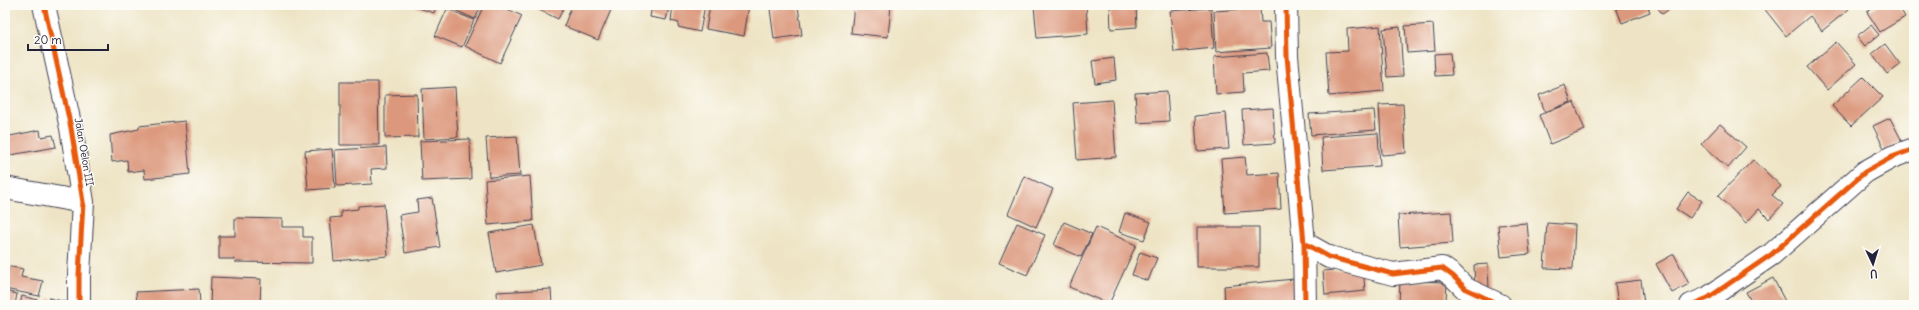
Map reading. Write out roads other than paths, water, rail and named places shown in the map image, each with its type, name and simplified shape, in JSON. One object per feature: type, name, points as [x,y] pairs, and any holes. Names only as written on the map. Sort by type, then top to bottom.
[{"type":"street","name":"Jalan Oelon III","points":[[44,5],[72,128],[83,202],[79,275],[80,305]]},
{"type":"street","points":[[1286,5],[1287,56],[1304,243],[1305,305]]},
{"type":"street","points":[[1691,305],[1708,298],[1772,254],[1865,172],[1892,157],[1914,149]]},
{"type":"street","points":[[5,188],[83,202]]},
{"type":"street","points":[[1304,243],[1329,256],[1393,274],[1442,268],[1453,276],[1466,289],[1500,305]]}]
